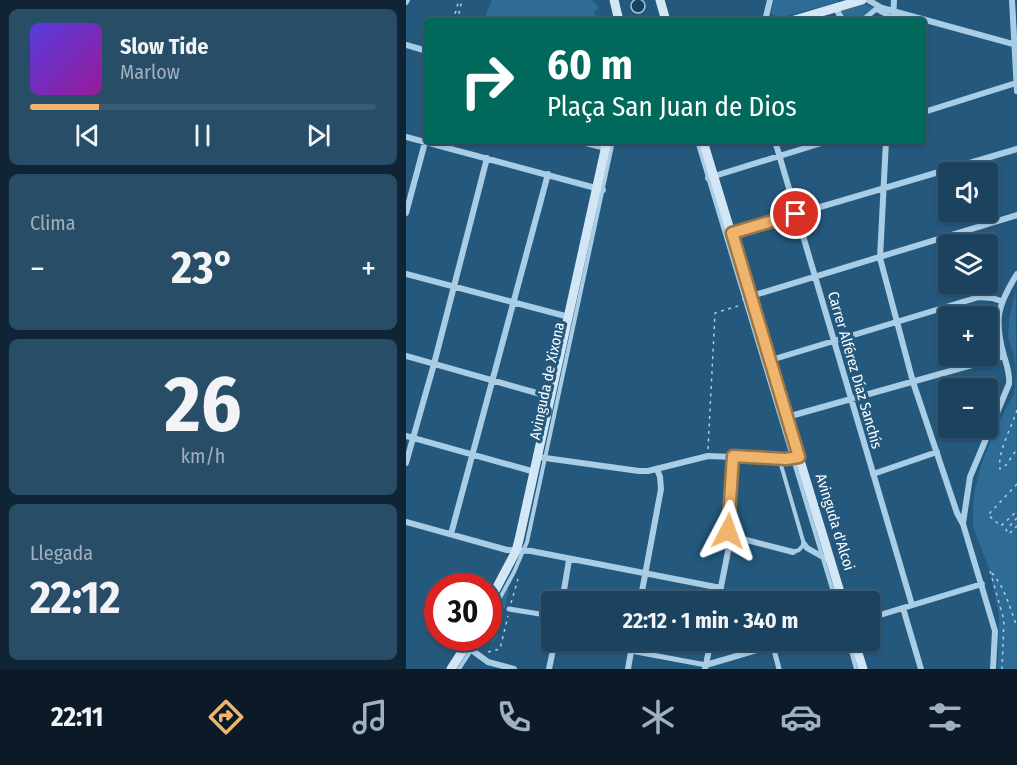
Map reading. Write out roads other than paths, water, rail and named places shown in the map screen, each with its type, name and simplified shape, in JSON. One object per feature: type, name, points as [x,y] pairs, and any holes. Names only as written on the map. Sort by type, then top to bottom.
[{"type":"main road","points":[[614,0],[618,18]]},
{"type":"main road","points":[[660,0],[665,18]]},
{"type":"main road","points":[[801,18],[862,0]]},
{"type":"main road","name":"Avinguda d'Alcoi","points":[[704,144],[711,177],[732,233],[748,297],[771,360],[796,458],[839,591]]},
{"type":"main road","name":"Avinguda de Xixona","points":[[502,580],[519,551],[535,472],[542,458],[551,397],[600,189],[606,145]]},
{"type":"main road","points":[[451,669],[464,651]]},
{"type":"main road","points":[[857,651],[863,669]]},
{"type":"street","points":[[766,18],[770,0]]},
{"type":"street","points":[[868,0],[893,16],[894,0]]},
{"type":"street","points":[[1012,0],[1016,91]]},
{"type":"street","points":[[835,7],[841,18]]},
{"type":"street","points":[[866,18],[876,9],[882,9]]},
{"type":"street","points":[[926,24],[1015,45]]},
{"type":"street","points":[[406,45],[424,50]]},
{"type":"street","points":[[926,111],[1016,83]]},
{"type":"street","points":[[406,137],[424,138]]},
{"type":"street","points":[[406,213],[424,144]]},
{"type":"street","points":[[444,144],[600,189]]},
{"type":"street","name":"Carrer Alférez Díaz Sanchís","points":[[776,144],[912,605]]},
{"type":"street","points":[[711,177],[818,144]]},
{"type":"street","points":[[886,144],[880,258],[913,382],[956,513],[963,524],[995,631],[993,669]]},
{"type":"street","points":[[732,233],[1016,148]]},
{"type":"street","points":[[406,463],[409,437],[434,364],[487,158]]},
{"type":"street","points":[[451,534],[548,174]]},
{"type":"street","points":[[748,297],[1016,215]]},
{"type":"street","points":[[406,274],[569,317]]},
{"type":"street","points":[[963,524],[970,477],[1009,384],[1010,374],[997,326],[1001,301],[1016,274]]},
{"type":"street","points":[[771,360],[979,297],[1001,301]]},
{"type":"street","points":[[406,356],[551,397]]},
{"type":"street","points":[[787,417],[1004,356]]},
{"type":"street","points":[[409,437],[535,472]]},
{"type":"street","points":[[873,474],[937,452]]},
{"type":"street","points":[[542,458],[639,471],[657,469],[708,456],[796,458]]},
{"type":"street","points":[[720,591],[731,536],[728,531],[733,456]]},
{"type":"street","points":[[642,591],[661,489],[657,469]]},
{"type":"street","points":[[406,522],[519,551],[721,588]]},
{"type":"street","points":[[731,536],[793,552]]},
{"type":"street","points":[[804,544],[831,561]]},
{"type":"street","points":[[564,591],[570,560]]},
{"type":"street","points":[[880,615],[982,584]]},
{"type":"street","points":[[903,608],[921,669]]},
{"type":"street","points":[[509,609],[541,614]]},
{"type":"street","points":[[476,651],[495,667],[514,669]]},
{"type":"street","points":[[549,669],[553,651]]},
{"type":"street","points":[[628,669],[631,651],[706,667],[757,651]]},
{"type":"street","points":[[706,667],[709,651]]},
{"type":"street","points":[[774,651],[779,669]]},
{"type":"lane","name":"Avinguda de Xixona","points":[[502,589],[519,551],[542,458],[600,189],[612,144]]},
{"type":"lane","name":"Avinguda d'Alcoi","points":[[698,144],[711,177],[748,297],[749,311],[796,458],[832,591]]},
{"type":"lane","points":[[779,458],[804,544],[799,550],[793,552]]},
{"type":"lane","points":[[460,669],[467,651]]},
{"type":"lane","points":[[851,651],[856,669]]}]
